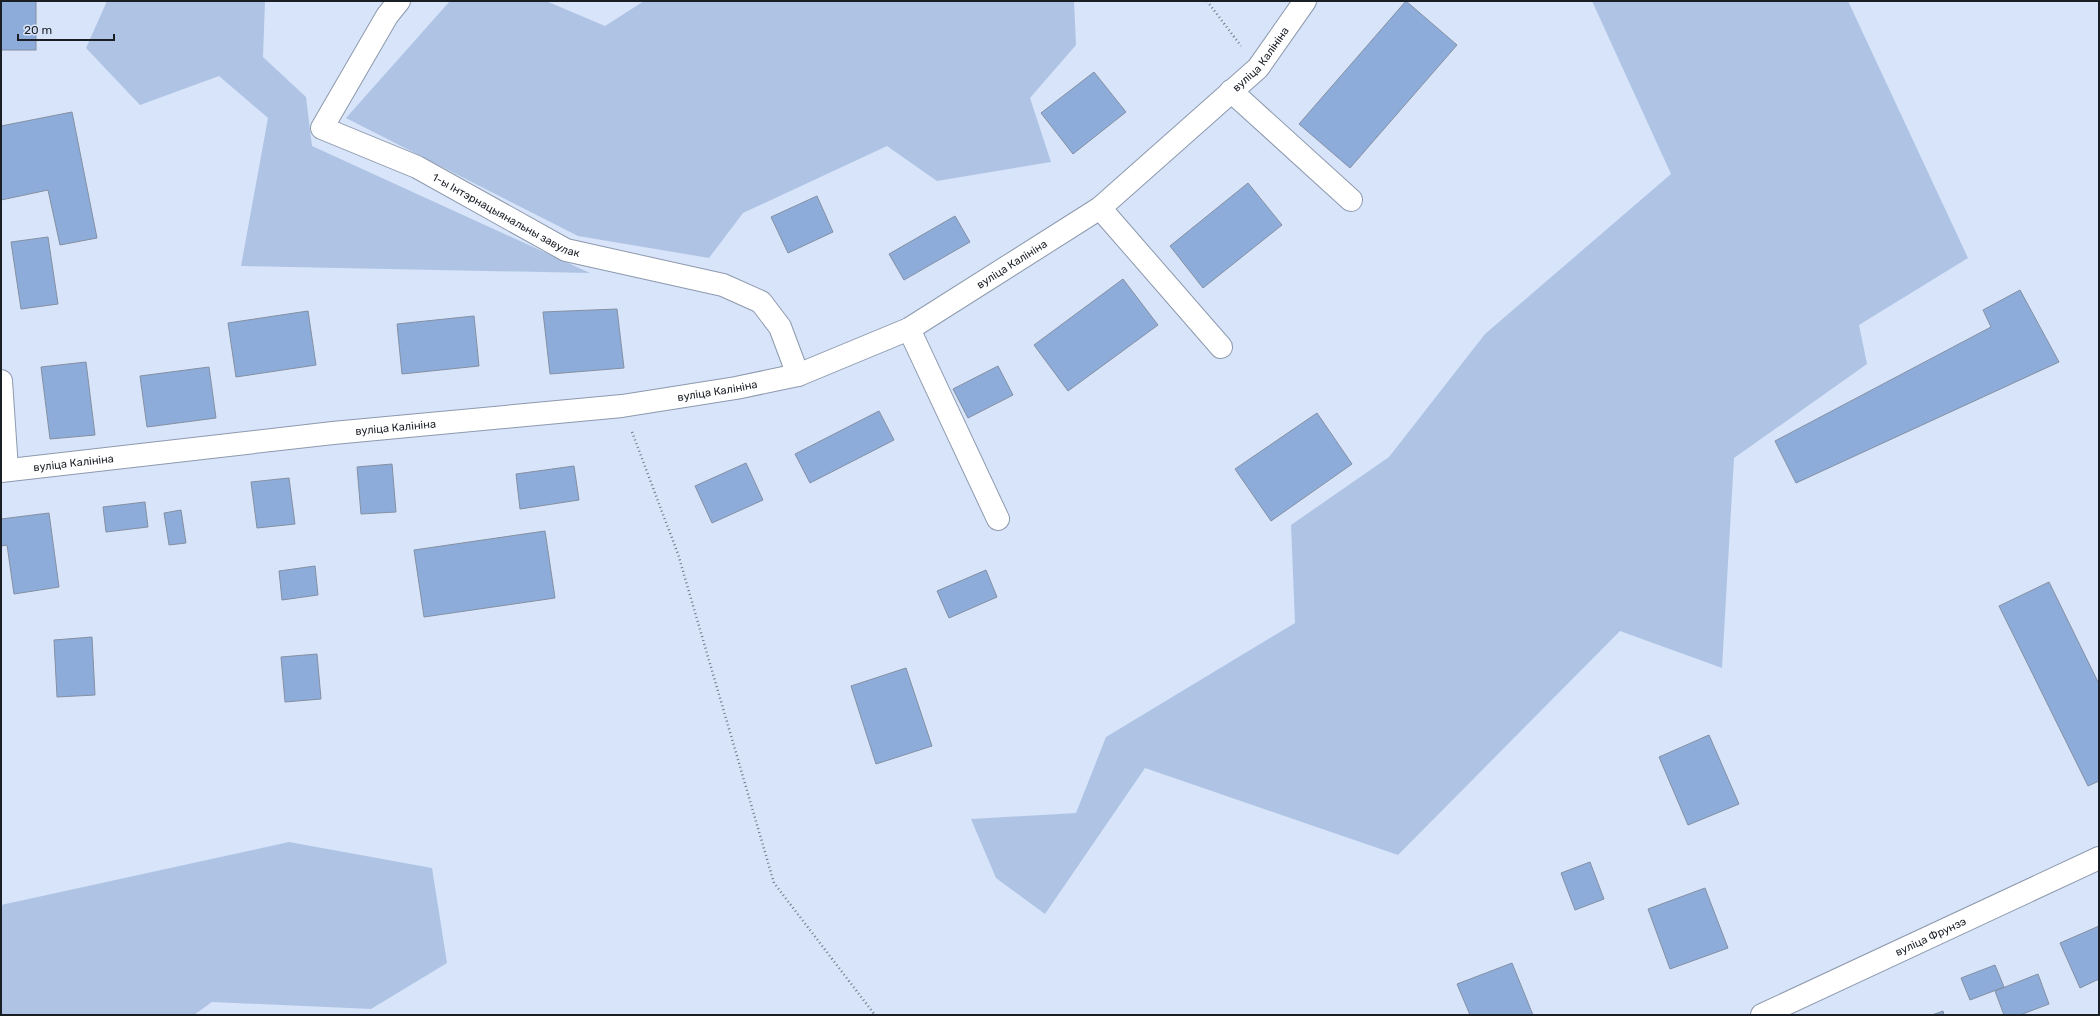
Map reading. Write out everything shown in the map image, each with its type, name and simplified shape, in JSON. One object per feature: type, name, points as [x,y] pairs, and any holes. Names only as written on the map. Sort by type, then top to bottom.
[{"type":"street","name":"1-ы Інтэрнацыянальны завулак","points":[[399,1],[387,16],[322,128],[418,167],[566,250],[723,285],[761,302],[780,327],[798,375]]},
{"type":"street","name":"вуліца Калініна","points":[[4,470],[333,433],[622,406],[736,388],[798,375],[909,329],[1100,208],[1258,68],[1305,1]]},
{"type":"street","points":[[1231,91],[1351,200]]},
{"type":"street","points":[[1100,208],[1221,347]]},
{"type":"street","points":[[909,329],[998,519]]},
{"type":"street","points":[[1,381],[4,470]]},
{"type":"street","name":"вуліца Фрунзэ","points":[[1762,1015],[2099,858]]},
{"type":"path","points":[[1207,1],[1258,68]]},
{"type":"path","points":[[622,406],[678,554],[774,884],[875,1015]]},
{"type":"shaded area","points":[[107,1],[265,1],[263,57],[306,97],[312,146],[590,273],[241,266],[268,118],[219,76],[140,105],[86,48]]},
{"type":"shaded area","points":[[450,1],[546,1],[605,26],[644,1],[1074,1],[1076,45],[1030,98],[1051,162],[937,181],[887,146],[743,213],[709,258],[578,236],[346,118]]},
{"type":"shaded area","points":[[1592,1],[1848,1],[1968,258],[1859,325],[1867,364],[1734,458],[1722,668],[1620,631],[1398,855],[1145,768],[1045,914],[996,878],[971,819],[1076,813],[1106,737],[1295,623],[1291,525],[1389,457],[1485,334],[1671,174]]},
{"type":"shaded area","points":[[289,842],[432,868],[447,963],[371,1009],[212,1002],[194,1015],[1,1015],[1,905]]},
{"type":"building","points":[[1,1],[36,1],[36,50],[1,50]]},
{"type":"building","points":[[1406,1],[1457,45],[1350,168],[1299,124]]},
{"type":"building","points":[[1094,72],[1126,112],[1073,154],[1041,113]]},
{"type":"building","points":[[72,112],[97,238],[60,245],[48,190],[1,200],[1,126]]},
{"type":"building","points":[[1248,183],[1282,225],[1203,288],[1170,246]]},
{"type":"building","points":[[817,196],[833,232],[788,253],[771,217]]},
{"type":"building","points":[[955,216],[970,242],[904,280],[889,254]]},
{"type":"building","points":[[48,237],[58,304],[21,309],[11,242]]},
{"type":"building","points":[[1123,279],[1158,325],[1068,391],[1034,345]]},
{"type":"building","points":[[2020,290],[2059,362],[1796,483],[1775,441],[1991,327],[1983,310]]},
{"type":"building","points":[[617,309],[624,368],[550,374],[543,312]]},
{"type":"building","points":[[308,311],[316,365],[236,377],[228,323]]},
{"type":"building","points":[[474,316],[479,366],[402,374],[397,324]]},
{"type":"building","points":[[86,362],[95,435],[50,439],[41,367]]},
{"type":"building","points":[[998,366],[1013,395],[968,418],[953,389]]},
{"type":"building","points":[[209,367],[216,418],[147,427],[140,376]]},
{"type":"building","points":[[879,411],[894,440],[810,483],[795,454]]},
{"type":"building","points":[[1317,413],[1352,464],[1271,521],[1235,469]]},
{"type":"building","points":[[746,463],[763,500],[712,523],[695,486]]},
{"type":"building","points":[[392,464],[396,512],[361,514],[357,467]]},
{"type":"building","points":[[574,466],[579,500],[520,509],[516,474]]},
{"type":"building","points":[[289,478],[295,524],[257,528],[251,482]]},
{"type":"building","points":[[145,502],[148,527],[106,532],[103,507]]},
{"type":"building","points":[[181,510],[186,543],[169,545],[164,513]]},
{"type":"building","points":[[49,513],[59,587],[14,594],[7,545],[1,546],[1,519]]},
{"type":"building","points":[[545,531],[555,598],[424,617],[414,550]]},
{"type":"building","points":[[315,566],[318,595],[282,600],[279,571]]},
{"type":"building","points":[[986,570],[997,597],[949,618],[937,591]]},
{"type":"building","points":[[2049,582],[2099,684],[2099,781],[2088,786],[1999,606]]},
{"type":"building","points":[[92,637],[95,695],[57,697],[54,640]]},
{"type":"building","points":[[317,654],[321,699],[285,702],[281,657]]},
{"type":"building","points":[[906,668],[932,746],[876,764],[851,686]]},
{"type":"building","points":[[1709,735],[1739,804],[1688,825],[1659,757]]},
{"type":"building","points":[[1590,862],[1604,899],[1575,910],[1561,873]]},
{"type":"building","points":[[1705,888],[1728,948],[1670,969],[1648,909]]},
{"type":"building","points":[[2099,926],[2099,979],[2080,988],[2060,943]]},
{"type":"building","points":[[1512,963],[1533,1015],[1470,1015],[1457,984]]},
{"type":"building","points":[[1995,965],[2004,987],[1970,1000],[1961,978]]},
{"type":"building","points":[[2038,974],[2049,1004],[2020,1015],[2004,1015],[1995,991]]},
{"type":"building","points":[[1943,1011],[1944,1015],[1932,1015]]}]
